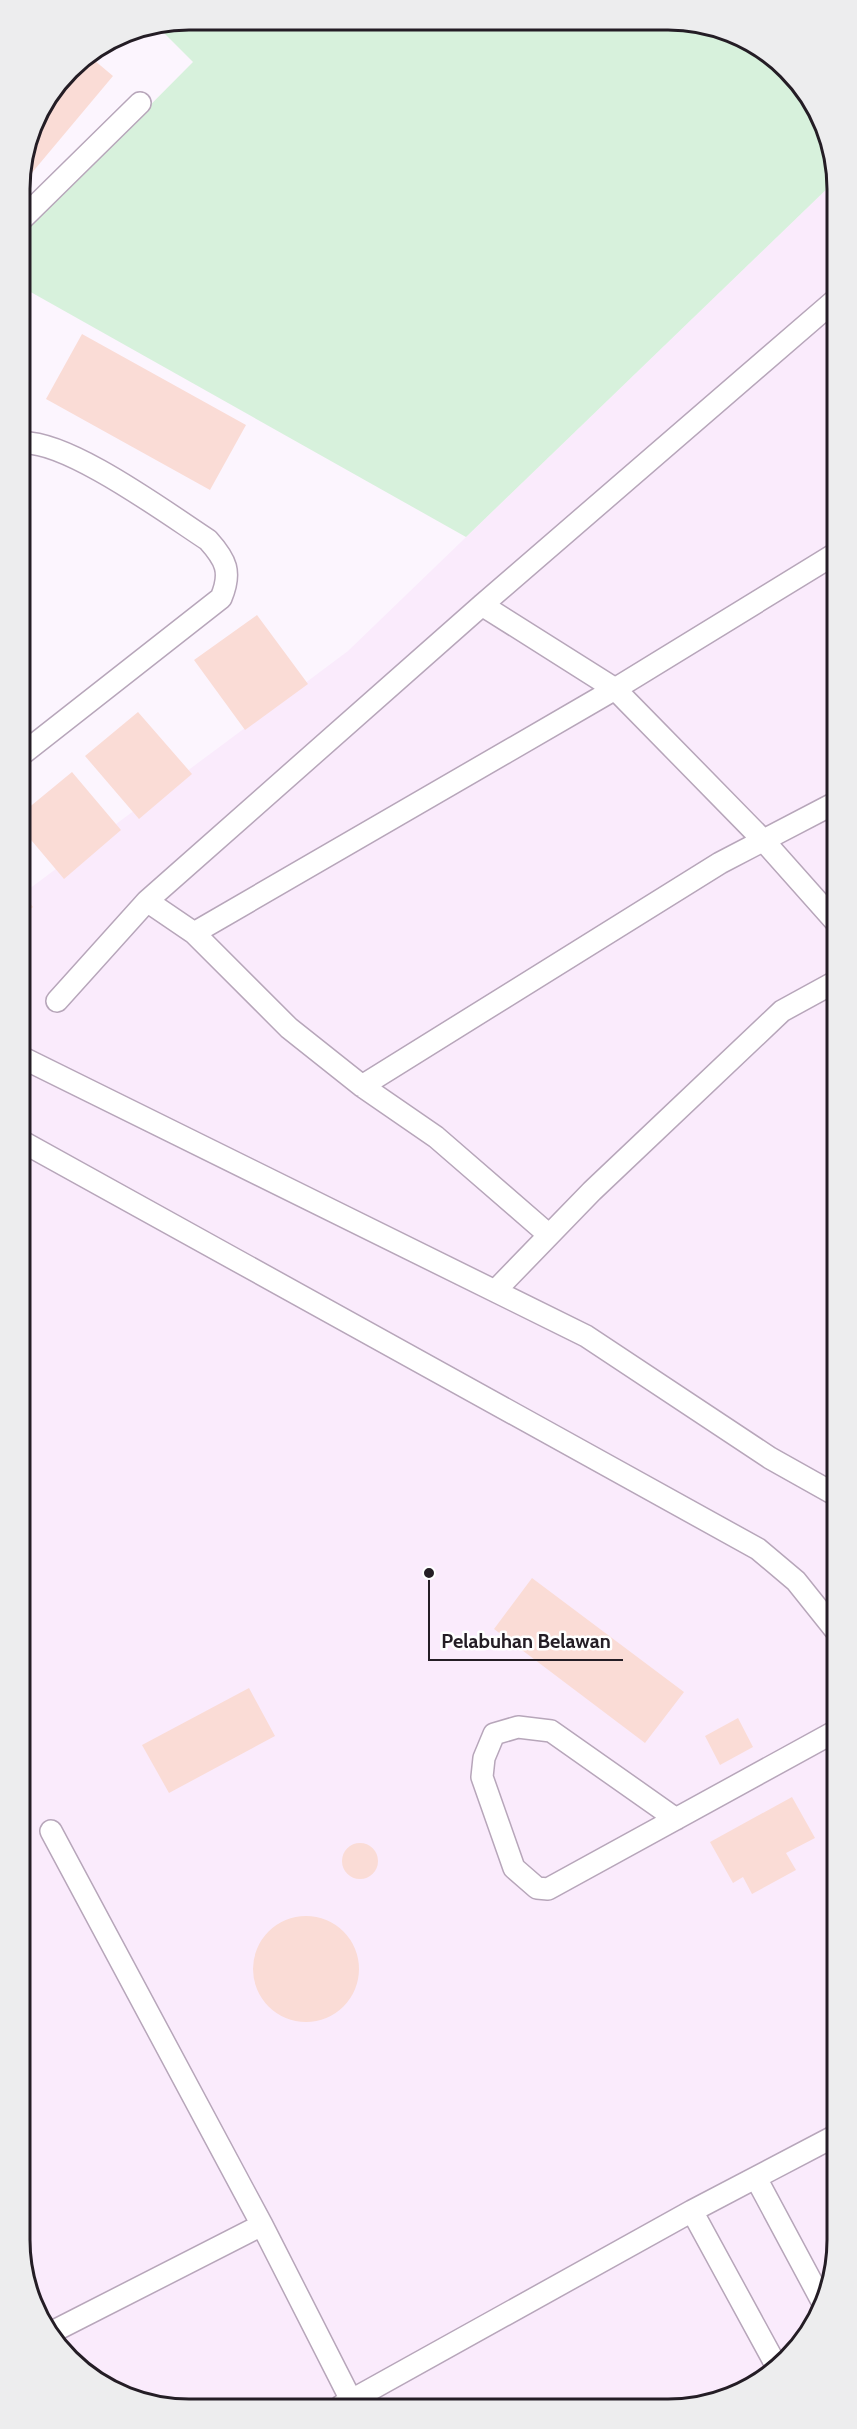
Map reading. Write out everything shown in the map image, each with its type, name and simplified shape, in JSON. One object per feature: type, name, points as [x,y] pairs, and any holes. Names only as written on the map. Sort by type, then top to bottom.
[{"type":"lane","points":[[30,211],[140,103]]},
{"type":"lane","points":[[57,1001],[147,902],[482,604],[827,307]]},
{"type":"lane","points":[[30,441],[60,449],[91,465],[208,540],[221,554],[227,568],[227,584],[221,598],[30,748]]},
{"type":"lane","points":[[194,933],[615,689],[827,559]]},
{"type":"lane","points":[[482,604],[615,689],[763,840],[827,912]]},
{"type":"lane","points":[[362,1086],[720,863],[827,806]]},
{"type":"lane","points":[[147,902],[194,933],[289,1028],[362,1086],[435,1137],[549,1235]]},
{"type":"lane","points":[[495,1290],[782,1011],[827,986]]},
{"type":"lane","points":[[30,1061],[586,1336],[770,1458],[827,1490]]},
{"type":"lane","points":[[30,1145],[759,1549],[796,1581],[827,1620]]},
{"type":"lane","points":[[676,1819],[551,1731],[518,1727],[494,1734],[484,1758],[482,1777],[514,1868],[537,1888],[548,1889],[676,1819],[827,1736]]},
{"type":"lane","points":[[51,1831],[262,2225],[343,2399]]},
{"type":"lane","points":[[352,2399],[692,2211],[827,2140]]},
{"type":"lane","points":[[756,2178],[818,2293]]},
{"type":"lane","points":[[692,2211],[773,2359]]},
{"type":"lane","points":[[58,2329],[262,2225]]},
{"type":"shaded area","points":[[827,189],[827,2250],[822,2281],[815,2301],[800,2328],[787,2345],[765,2366],[747,2378],[719,2391],[699,2396],[678,2399],[179,2399],[158,2396],[119,2383],[92,2366],[77,2352],[63,2337],[46,2310],[33,2271],[30,2250],[30,888],[348,651]]},
{"type":"green space","points":[[189,30],[678,30],[699,33],[738,46],[756,57],[773,70],[794,92],[811,119],[819,138],[826,169],[827,189],[466,537],[30,292],[30,226],[193,62],[163,32]]},
{"type":"building","points":[[95,61],[113,76],[30,175],[38,138],[46,119],[63,92]]},
{"type":"building","points":[[82,334],[246,425],[210,490],[46,399]]},
{"type":"building","points":[[257,615],[308,684],[245,730],[194,660]]},
{"type":"building","points":[[138,712],[192,774],[139,819],[85,756]]},
{"type":"building","points":[[72,772],[121,830],[64,879],[30,839],[30,807]]},
{"type":"building","points":[[532,1578],[684,1692],[645,1743],[494,1629]]},
{"type":"building","points":[[249,1688],[275,1736],[169,1793],[142,1745]]},
{"type":"building","points":[[738,1718],[753,1747],[720,1765],[705,1736]]},
{"type":"building","points":[[792,1797],[815,1838],[786,1853],[796,1870],[752,1894],[743,1877],[733,1883],[710,1842]]},
{"type":"building","points":[[360,1843],[373,1848],[378,1861],[373,1874],[360,1879],[347,1874],[342,1861],[347,1848]]},
{"type":"building","points":[[306,1916],[326,1920],[343,1932],[355,1949],[359,1969],[355,1989],[343,2006],[326,2018],[306,2022],[286,2018],[269,2006],[257,1989],[253,1969],[257,1949],[269,1932],[286,1920]]},
{"type":"place","name":"Pelabuhan Belawan","points":[[429,1573]]}]
